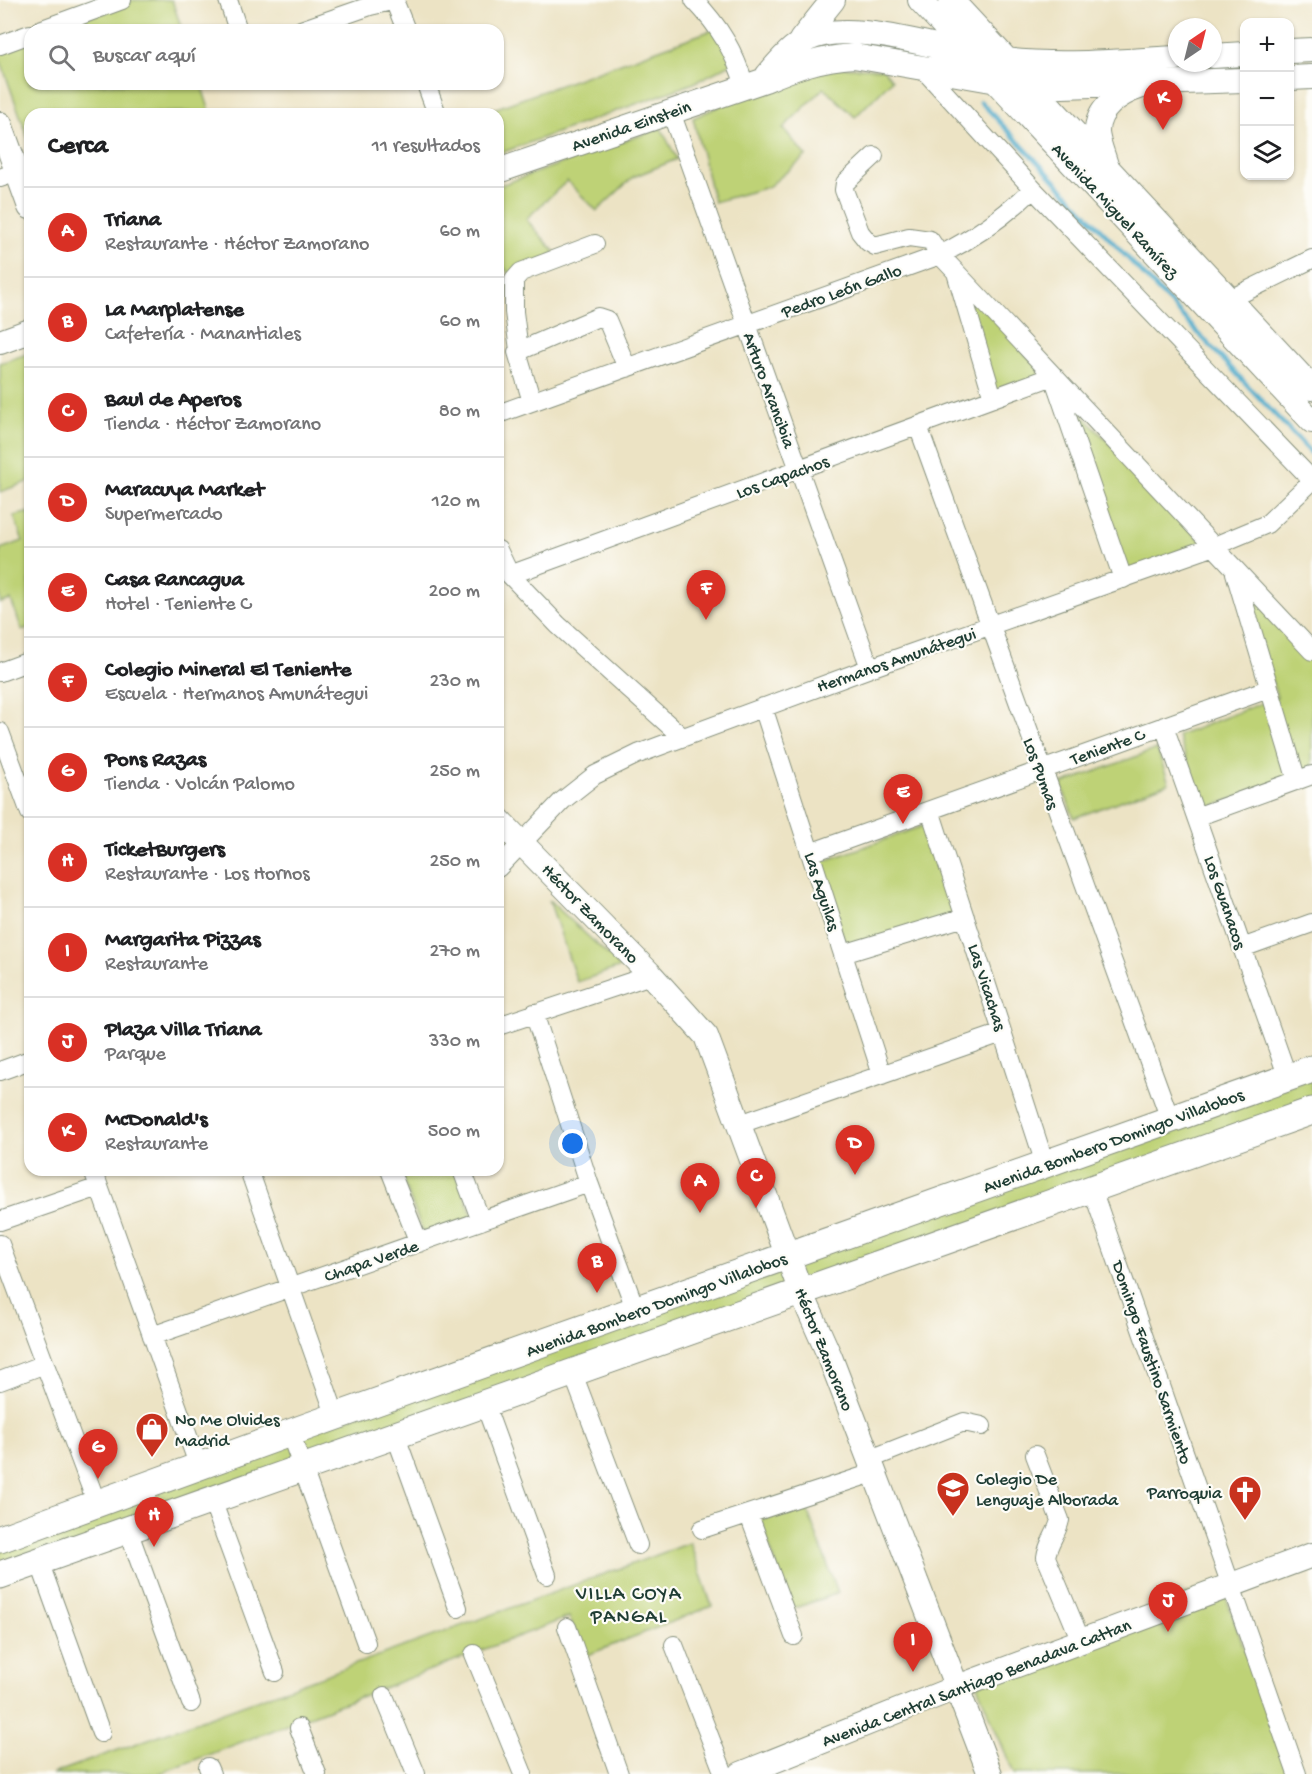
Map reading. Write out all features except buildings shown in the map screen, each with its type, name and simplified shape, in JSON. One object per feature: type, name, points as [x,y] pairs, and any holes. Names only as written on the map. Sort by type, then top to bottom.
[{"type":"main road","name":"Avenida Einstein","points":[[755,83],[801,41],[833,0]]},
{"type":"main road","name":"Avenida Miguel Ramírez","points":[[920,0],[1312,421]]},
{"type":"main road","name":"Avenida Miguel Ramírez","points":[[951,0],[1004,60],[1032,87],[1312,388]]},
{"type":"main road","points":[[801,41],[823,34],[851,30],[1004,60],[1054,64],[1168,58]]},
{"type":"main road","points":[[1294,51],[1312,50]]},
{"type":"main road","points":[[1222,55],[1240,54]]},
{"type":"main road","name":"Avenida Einstein","points":[[504,169],[755,83],[804,63],[834,57],[854,56],[998,83],[1032,87],[1152,83]]},
{"type":"main road","points":[[1294,78],[1312,77]]},
{"type":"main road","points":[[1107,170],[1097,132],[1101,116],[1122,92],[1152,83],[1240,80]]},
{"type":"main road","points":[[0,124],[9,175],[24,198]]},
{"type":"main road","points":[[0,342],[24,333]]},
{"type":"main road","name":"Héctor Zamorano","points":[[504,825],[651,975],[705,1036],[801,1292],[830,1357],[870,1467],[990,1774]]},
{"type":"main road","name":"Avenida Bombero Domingo Villalobos","points":[[0,1539],[290,1433],[1300,1074]]},
{"type":"main road","name":"Avenida Bombero Domingo Villalobos","points":[[0,1575],[1312,1111]]},
{"type":"main road","name":"Avenida Central Santiago Benadava Cattan","points":[[741,1774],[955,1688],[1312,1555]]},
{"type":"street","points":[[56,24],[122,0]]},
{"type":"street","points":[[228,0],[236,24]]},
{"type":"street","points":[[319,24],[370,6],[395,0],[404,24]]},
{"type":"street","points":[[694,0],[727,38],[736,56],[755,83]]},
{"type":"street","points":[[0,45],[24,36]]},
{"type":"street","points":[[922,68],[1033,189],[1312,480]]},
{"type":"street","points":[[428,90],[435,108]]},
{"type":"street","name":"Arturo Arancibia","points":[[670,112],[870,668]]},
{"type":"street","points":[[874,156],[845,183],[844,190],[860,232],[868,242],[875,246],[922,237],[930,240],[940,255],[1312,651]]},
{"type":"street","name":"Pedro León Gallo","points":[[504,412],[940,255],[976,237],[1005,216],[1033,189]]},
{"type":"street","points":[[532,402],[506,311],[514,280],[522,272],[595,244]]},
{"type":"street","points":[[1230,298],[1312,259]]},
{"type":"street","points":[[956,271],[993,398]]},
{"type":"street","points":[[519,350],[598,317],[607,320],[627,368]]},
{"type":"street","points":[[1053,376],[1123,579]]},
{"type":"street","name":"Los Capachos","points":[[510,575],[1053,376]]},
{"type":"street","name":"Los Pumas","points":[[918,426],[988,627],[1170,1119]]},
{"type":"street","name":"Hermanos Amunátegui","points":[[504,862],[562,801],[595,775],[681,736],[1212,547],[1267,524],[1312,480]]},
{"type":"street","points":[[504,562],[510,575],[558,625],[681,736]]},
{"type":"street","points":[[1196,817],[1304,778],[1268,689],[1233,569]]},
{"type":"street","points":[[0,672],[24,663]]},
{"type":"street","name":"Teniente C","points":[[810,853],[1268,689]]},
{"type":"street","name":"Las Aguilas","points":[[763,707],[882,1075]]},
{"type":"street","name":"Los Guanacos","points":[[1164,726],[1242,948],[1300,1074]]},
{"type":"street","points":[[0,732],[24,797]]},
{"type":"street","name":"Las Vicachas","points":[[930,810],[1045,1164]]},
{"type":"street","points":[[843,954],[965,917]]},
{"type":"street","points":[[1242,948],[1312,923]]},
{"type":"street","points":[[504,1024],[651,975]]},
{"type":"street","points":[[534,1013],[589,1183],[636,1311]]},
{"type":"street","points":[[740,1125],[1002,1033]]},
{"type":"street","points":[[0,1071],[24,1062]]},
{"type":"street","points":[[251,1176],[336,1417]]},
{"type":"street","points":[[392,1176],[419,1243]]},
{"type":"street","points":[[464,1176],[481,1221]]},
{"type":"street","points":[[0,1221],[96,1178],[199,1467]]},
{"type":"street","name":"Chapa Verde","points":[[152,1336],[589,1183]]},
{"type":"street","name":"Domingo Faustino Sarmiento","points":[[1092,1189],[1297,1774]]},
{"type":"street","points":[[0,1244],[97,1504]]},
{"type":"street","points":[[0,1381],[45,1364]]},
{"type":"street","points":[[572,1371],[638,1545]]},
{"type":"street","points":[[484,1402],[547,1575]]},
{"type":"street","points":[[702,1528],[749,1515],[870,1467],[964,1422],[982,1426]]},
{"type":"street","points":[[290,1433],[366,1642]]},
{"type":"street","points":[[395,1434],[458,1608]]},
{"type":"street","points":[[1035,1455],[1060,1520],[1059,1528],[1047,1544],[1046,1557],[1081,1641]]},
{"type":"street","points":[[212,1500],[275,1672]]},
{"type":"street","points":[[749,1515],[794,1636]]},
{"type":"street","points":[[128,1530],[191,1703]]},
{"type":"street","points":[[39,1562],[101,1733]]},
{"type":"street","points":[[567,1627],[619,1774]]},
{"type":"street","points":[[674,1645],[724,1774]]},
{"type":"street","points":[[474,1654],[524,1774]]},
{"type":"street","points":[[384,1696],[416,1774]]},
{"type":"street","points":[[299,1728],[317,1774]]},
{"type":"green space","points":[[133,0],[172,0],[180,24],[67,24]]},
{"type":"green space","points":[[715,29],[735,62],[694,83],[504,152],[504,108],[497,108]]},
{"type":"green space","points":[[24,40],[24,90],[203,90],[209,108],[24,108],[24,127],[0,59],[0,49]]},
{"type":"green space","points":[[834,67],[883,69],[892,80],[855,117],[824,88],[783,128],[806,156],[768,187],[714,202],[693,118],[767,85]]},
{"type":"green space","points":[[661,128],[677,159],[633,177],[597,211],[567,181],[526,219],[555,252],[517,281],[504,268],[504,184]]},
{"type":"green space","points":[[952,274],[1045,375],[994,392]]},
{"type":"green space","points":[[24,355],[24,483],[0,492],[0,363]]},
{"type":"green space","points":[[1064,395],[1202,542],[1125,572]]},
{"type":"green space","points":[[24,514],[24,629],[22,630],[11,600],[0,603],[0,549],[23,541],[14,516]]},
{"type":"green space","points":[[1241,582],[1312,657],[1312,769],[1205,809],[1178,736],[1277,697]]},
{"type":"green space","points":[[1157,749],[1169,783],[1074,818],[1061,784]]},
{"type":"green space","points":[[931,823],[961,914],[847,950],[819,863]]},
{"type":"green space","points":[[549,900],[621,967],[577,982]]},
{"type":"green space","points":[[1312,1078],[1312,1102],[0,1571],[0,1541]]},
{"type":"green space","points":[[401,1176],[457,1176],[473,1218],[424,1235]]},
{"type":"green space","points":[[805,1504],[838,1593],[792,1609],[760,1520]]},
{"type":"green space","points":[[690,1543],[712,1606],[585,1656],[569,1617],[158,1774],[52,1774]]},
{"type":"green space","points":[[1220,1580],[1288,1774],[1014,1774],[977,1685]]},
{"type":"waterway","points":[[981,102],[1312,454]]},
{"type":"place","name":"McDonald's","points":[[1163,130]]},
{"type":"place","name":"Colegio Mineral El Teniente","points":[[706,620]]},
{"type":"place","name":"Casa Rancagua","points":[[903,824]]},
{"type":"place","name":"Maracuya Market","points":[[855,1175]]},
{"type":"place","name":"Baul de Aperos","points":[[756,1208]]},
{"type":"place","name":"Triana","points":[[700,1213]]},
{"type":"place","name":"La Marplatense","points":[[597,1293]]},
{"type":"place","name":"No Me Olvides Madrid","points":[[152,1458]]},
{"type":"place","name":"Pons Razas","points":[[98,1479]]},
{"type":"place","name":"Colegio De Lenguaje Alborada","points":[[953,1517]]},
{"type":"place","name":"Parroquia","points":[[1245,1521]]},
{"type":"place","name":"TicketBurgers","points":[[154,1547]]},
{"type":"place","name":"Plaza Villa Triana","points":[[1168,1632]]},
{"type":"place","name":"Margarita Pizzas","points":[[913,1672]]},
{"type":"district","name":"VILLA COYA PANGAL","points":[[629,1604]]}]
